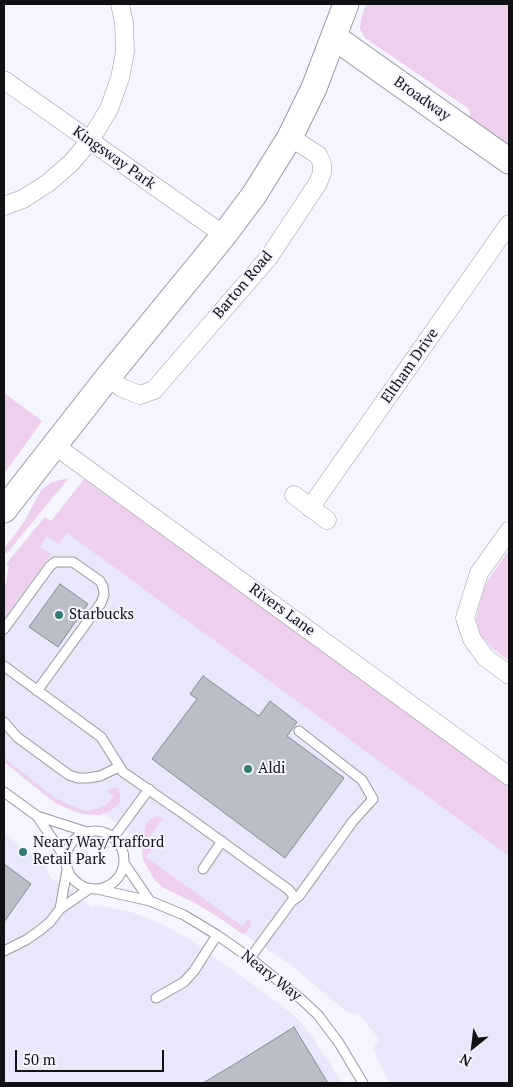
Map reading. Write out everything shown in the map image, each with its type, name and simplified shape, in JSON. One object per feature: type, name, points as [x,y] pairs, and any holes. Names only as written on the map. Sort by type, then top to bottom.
[{"type":"main road","points":[[4,510],[254,195],[290,137],[314,88],[346,4]]},
{"type":"main road","name":"Broadway","points":[[334,37],[509,161]]},
{"type":"street","points":[[4,206],[23,199],[48,184],[71,163],[89,142],[109,109],[120,78],[125,52],[124,24],[120,4]]},
{"type":"street","name":"Kingsway Park","points":[[4,80],[89,142],[224,235]]},
{"type":"street","name":"Barton Road","points":[[108,377],[122,388],[140,395],[154,390],[269,256],[318,183],[322,173],[322,164],[318,155],[290,137]]},
{"type":"street","name":"Eltham Drive","points":[[310,508],[509,224]]},
{"type":"street","name":"Rivers Lane","points":[[54,445],[509,776]]},
{"type":"street","points":[[294,495],[327,520]]},
{"type":"street","points":[[509,532],[479,574],[469,601],[466,618],[472,639],[485,657],[509,675]]},
{"type":"lane","points":[[4,629],[50,566],[55,562],[66,561],[79,565],[95,576],[103,587],[104,594],[93,615],[37,691]]},
{"type":"lane","points":[[4,666],[100,736],[119,767],[289,890],[295,898]]},
{"type":"lane","points":[[4,722],[17,737],[68,775],[88,778],[100,776],[119,767]]},
{"type":"lane","points":[[250,958],[295,898],[299,896],[353,821],[373,799],[362,780],[299,731]]},
{"type":"lane","points":[[113,838],[149,789]]},
{"type":"lane","points":[[4,792],[37,816],[87,832]]},
{"type":"lane","points":[[37,816],[66,859]]},
{"type":"lane","points":[[124,863],[118,878],[112,884],[105,888],[93,889],[80,885],[72,878],[66,859],[72,842],[79,836],[87,832],[105,833],[120,845],[124,863],[150,901]]},
{"type":"lane","points":[[203,869],[222,841]]},
{"type":"lane","points":[[60,909],[68,870]]},
{"type":"lane","points":[[4,951],[39,931],[60,909],[93,889]]},
{"type":"lane","name":"Neary Way","points":[[93,889],[150,901],[184,915],[250,958],[302,999],[318,1015],[339,1043],[363,1083]]},
{"type":"lane","points":[[156,998],[184,982],[217,935]]},
{"type":"shaded area","points":[[366,4],[509,4],[509,145],[470,117],[469,109],[365,38],[360,29]]},
{"type":"shaded area","points":[[4,393],[42,421],[4,474]]},
{"type":"shaded area","points":[[69,478],[7,553],[4,554],[4,549],[24,522],[41,490],[52,482]]},
{"type":"shaded area","points":[[84,479],[509,786],[509,856],[67,533],[58,544],[47,536],[40,547],[51,554],[4,619],[4,592],[9,566],[6,564],[45,517],[51,521]]},
{"type":"shaded area","points":[[51,521],[509,856],[509,1083],[391,1083],[378,1062],[374,1048],[379,1039],[359,1014],[347,1012],[288,963],[193,901],[145,859],[140,841],[104,814],[88,815],[58,803],[4,762],[4,587]]},
{"type":"shaded area","points":[[509,550],[509,661],[492,648],[481,635],[476,619],[483,591],[488,580]]},
{"type":"shaded area","points":[[4,758],[55,798],[79,809],[89,811],[105,806],[114,796],[107,791],[112,788],[117,788],[120,792],[120,802],[112,810],[99,815],[82,814],[73,811],[55,803],[4,762]]},
{"type":"shaded area","points":[[157,816],[163,818],[148,839],[155,845],[146,857],[242,926],[248,919],[251,926],[246,933],[242,934],[195,903],[162,887],[154,879],[143,860],[142,844],[146,824]]},
{"type":"shaded area","points":[[4,832],[42,862],[46,866],[50,877],[73,891],[91,907],[101,906],[128,911],[164,925],[189,939],[281,1005],[298,1019],[311,1035],[343,1083],[4,1083]]},
{"type":"building","name":"Starbucks","points":[[60,584],[88,604],[58,647],[29,627]]},
{"type":"building","name":"Aldi","points":[[203,676],[259,716],[270,701],[297,722],[287,736],[344,778],[285,858],[152,759],[197,699],[190,694]]},
{"type":"building","points":[[4,864],[31,884],[4,922]]},
{"type":"building","points":[[294,1027],[328,1083],[203,1083],[230,1067]]},
{"type":"place","name":"Starbucks","points":[[59,615]]},
{"type":"place","name":"Aldi","points":[[248,769]]},
{"type":"place","name":"Neary Way/Trafford Retail Park","points":[[23,852]]}]
